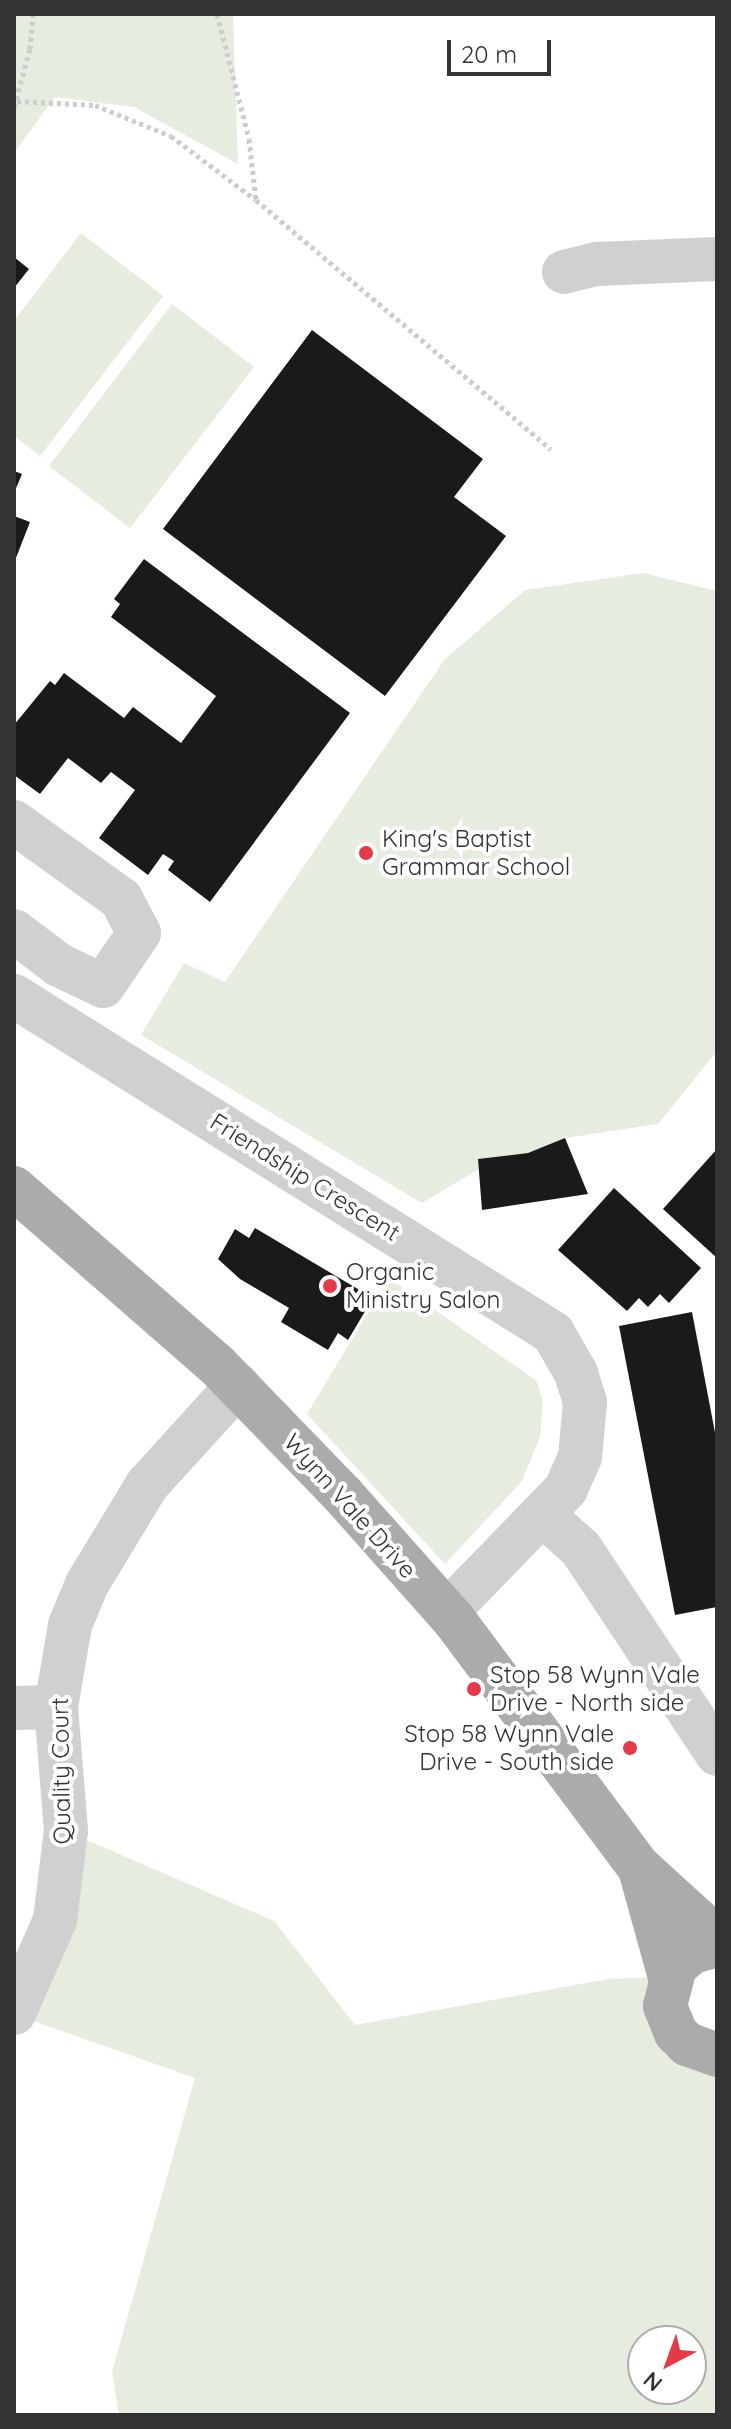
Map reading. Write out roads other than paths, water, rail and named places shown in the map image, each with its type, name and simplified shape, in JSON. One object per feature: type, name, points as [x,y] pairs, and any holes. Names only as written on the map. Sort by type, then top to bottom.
[{"type":"main road","name":"Wynn Vale Drive","points":[[14,1188],[238,1385],[447,1612],[639,1867],[717,1938]]},
{"type":"main road","name":"Wynn Vale Drive","points":[[639,1867],[670,1977],[665,2006],[676,2033],[716,2055]]},
{"type":"main road","points":[[670,1977],[692,1952],[717,1945]]},
{"type":"street","points":[[564,272],[597,264],[717,259]]},
{"type":"street","points":[[14,822],[121,899],[139,933],[103,986],[59,965],[14,931]]},
{"type":"street","name":"Friendship Crescent","points":[[14,996],[553,1333],[576,1373],[586,1431],[566,1489],[447,1612]]},
{"type":"street","name":"Quality Court","points":[[14,2013],[55,1920],[66,1831],[35,1707],[87,1584],[147,1485],[238,1385]]},
{"type":"street","points":[[542,1514],[581,1549],[717,1754]]},
{"type":"place","name":"King's Baptist Grammar School","points":[[366,853]]},
{"type":"place","name":"Organic Ministry Salon","points":[[330,1286]]},
{"type":"place","name":"Stop 58 Wynn Vale Drive - North side","points":[[474,1689]]},
{"type":"place","name":"Stop 58 Wynn Vale Drive - South side","points":[[630,1748]]}]
